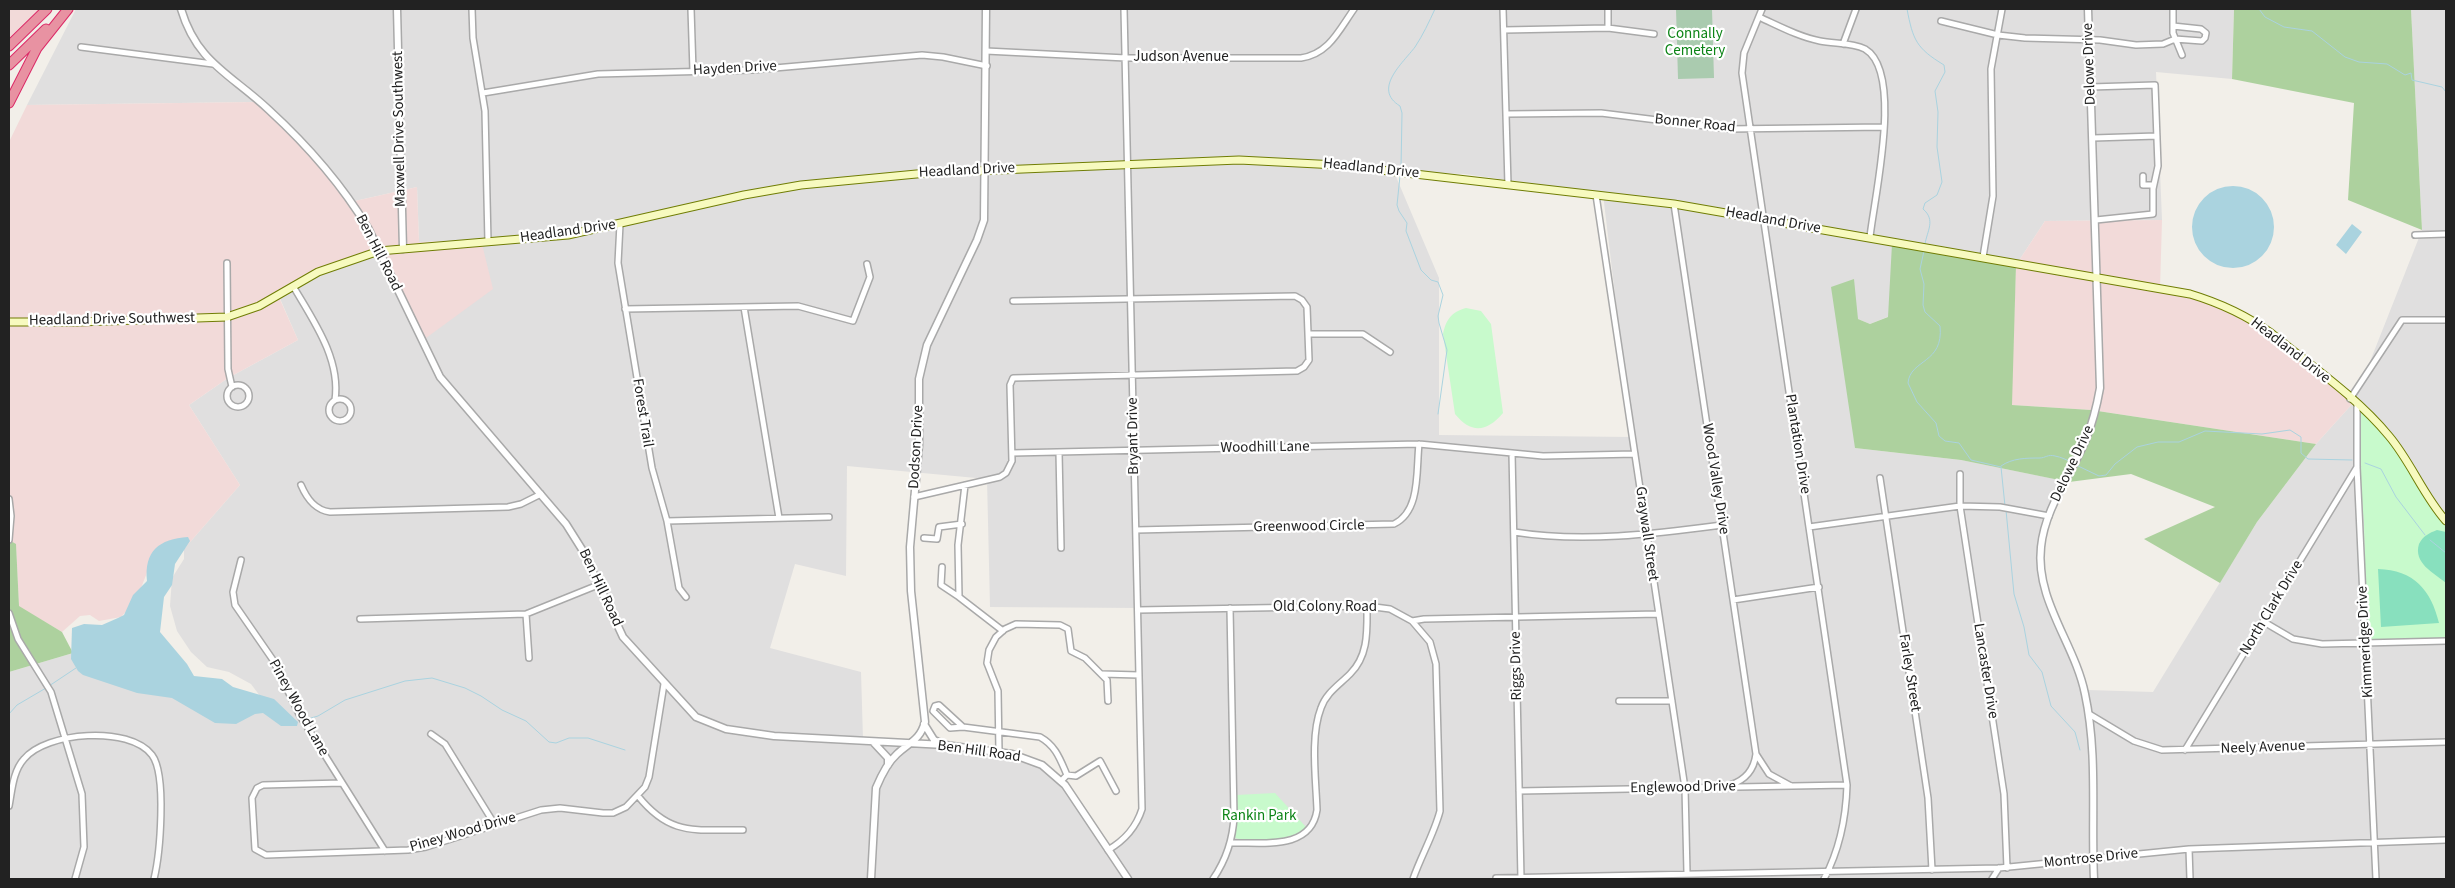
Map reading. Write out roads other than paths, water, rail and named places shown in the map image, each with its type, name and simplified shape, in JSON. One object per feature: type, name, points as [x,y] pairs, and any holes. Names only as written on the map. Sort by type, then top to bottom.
[{"type":"highway","points":[[9,46],[47,9]]},
{"type":"highway","points":[[9,65],[68,9]]},
{"type":"highway","points":[[9,103],[38,48],[68,9]]},
{"type":"main road","name":"Headland Drive","points":[[215,318],[227,317],[259,306],[318,272],[379,251],[568,235],[744,195],[800,185],[887,175],[986,170],[1238,160],[1294,161],[1674,204],[1763,218],[2190,294],[2234,310],[2271,333],[2357,405],[2389,436],[2424,493],[2446,521]]},
{"type":"main road","name":"Headland Drive Southwest","points":[[9,322],[215,318]]},
{"type":"street","name":"Ben Hill Road","points":[[181,9],[193,40],[213,64],[269,110],[323,169],[356,209],[379,251],[440,377],[541,494],[575,537],[623,637],[696,717],[726,729],[808,739],[945,745],[1028,758],[1042,765],[1061,781],[1128,879]]},
{"type":"street","name":"Maxwell Drive Southwest","points":[[397,9],[403,249]]},
{"type":"street","points":[[472,9],[473,38],[483,93],[488,242]]},
{"type":"street","points":[[691,9],[693,72]]},
{"type":"street","name":"Dodson Drive","points":[[924,724],[911,591],[910,547],[919,445],[921,363],[927,345],[981,230],[985,209],[986,9]]},
{"type":"street","name":"Bryant Drive","points":[[1108,850],[1131,833],[1139,820],[1142,809],[1124,9]]},
{"type":"street","name":"Judson Avenue","points":[[986,52],[1126,58],[1311,57],[1330,45],[1354,9]]},
{"type":"street","points":[[1503,9],[1508,185]]},
{"type":"street","points":[[1608,9],[1608,28]]},
{"type":"street","name":"Plantation Drive","points":[[1762,9],[1742,64],[1847,785],[1843,828],[1824,879]]},
{"type":"street","points":[[1843,44],[1856,9]]},
{"type":"street","points":[[1983,257],[1993,196],[1991,68],[2002,9]]},
{"type":"street","name":"Delowe Drive","points":[[2088,9],[2101,371],[2097,405],[2086,440],[2049,516],[2041,547],[2042,577],[2051,609],[2078,669],[2089,714],[2092,746],[2094,879]]},
{"type":"street","points":[[2173,9],[2175,39],[2182,55]]},
{"type":"street","points":[[1759,17],[1805,37],[1865,49],[1874,56],[1882,71],[1883,156],[1870,237]]},
{"type":"street","points":[[1941,21],[1998,35],[2089,40],[2136,45],[2163,44],[2175,39],[2202,41],[2206,36],[2201,29],[2173,26]]},
{"type":"street","points":[[1504,30],[1608,28],[1654,34]]},
{"type":"street","points":[[81,46],[213,64]]},
{"type":"street","name":"Hayden Drive","points":[[483,93],[598,74],[752,70],[922,55],[943,57],[986,66]]},
{"type":"street","points":[[2091,87],[2155,85],[2157,136],[2158,176],[2153,189],[2153,214],[2096,220]]},
{"type":"street","name":"Bonner Road","points":[[1506,114],[1601,113],[1707,128],[1884,127]]},
{"type":"street","points":[[2093,138],[2157,136]]},
{"type":"street","points":[[2143,176],[2144,185],[2153,185],[2153,189]]},
{"type":"street","name":"Graywall Street","points":[[1596,195],[1685,788],[1688,874]]},
{"type":"street","name":"Wood Valley Drive","points":[[1674,204],[1756,754],[1769,774],[1791,786]]},
{"type":"street","name":"Forest Trail","points":[[620,224],[618,263],[652,468],[667,521],[678,588],[686,598]]},
{"type":"street","points":[[2415,235],[2446,234]]},
{"type":"street","points":[[227,263],[228,369],[232,387],[227,394],[229,403],[236,407],[244,406],[249,398],[247,390],[240,386],[232,387]]},
{"type":"street","points":[[625,309],[798,306],[853,320],[870,277],[867,264]]},
{"type":"street","points":[[293,286],[311,315],[334,366],[337,388],[335,400],[330,406],[330,414],[336,420],[344,420],[350,414],[350,406],[344,400],[335,400]]},
{"type":"street","points":[[914,497],[1000,477],[1006,473],[1010,467],[1012,453],[1010,385],[1013,378],[1297,371],[1304,367],[1309,360],[1307,307],[1302,300],[1295,296],[1013,301]]},
{"type":"street","points":[[744,307],[779,518]]},
{"type":"street","points":[[2350,399],[2402,320],[2446,320]]},
{"type":"street","points":[[1309,334],[1363,334],[1390,352]]},
{"type":"street","name":"Kimmeridge Drive","points":[[2357,405],[2357,467],[2376,879]]},
{"type":"street","name":"Woodhill Lane","points":[[1012,453],[1420,444],[1543,456],[1635,454]]},
{"type":"street","name":"Greenwood Circle","points":[[1136,530],[1394,524],[1405,517],[1412,506],[1420,444]]},
{"type":"street","points":[[1059,452],[1061,548]]},
{"type":"street","name":"Riggs Drive","points":[[1512,453],[1521,878]]},
{"type":"street","name":"North Clark Drive","points":[[2186,750],[2357,467]]},
{"type":"street","name":"Lancaster Drive","points":[[1960,474],[1960,506],[2004,794],[2007,868]]},
{"type":"street","name":"Farley Street","points":[[1880,478],[1928,798],[1932,870]]},
{"type":"street","points":[[301,485],[310,501],[318,509],[330,512],[508,507],[521,504],[541,494]]},
{"type":"street","points":[[959,597],[958,545],[962,524],[965,485]]},
{"type":"street","points":[[9,500],[11,516],[9,540]]},
{"type":"street","points":[[1809,527],[1960,506],[2000,507],[2049,516]]},
{"type":"street","points":[[667,521],[829,517]]},
{"type":"street","points":[[924,538],[936,539],[939,527],[962,524]]},
{"type":"street","points":[[1514,532],[1549,536],[1647,535],[1722,525]]},
{"type":"street","name":"Piney Wood Lane","points":[[241,560],[233,592],[234,605],[272,660],[299,714],[384,852]]},
{"type":"street","points":[[942,567],[941,585],[1003,631]]},
{"type":"street","points":[[360,619],[526,614],[598,585]]},
{"type":"street","points":[[1733,600],[1818,588]]},
{"type":"street","points":[[1231,843],[1291,841],[1304,836],[1313,825],[1317,810],[1317,717],[1328,695],[1351,673],[1362,656],[1367,638],[1366,606]]},
{"type":"street","name":"Old Colony Road","points":[[1138,610],[1366,606],[1390,609],[1412,621]]},
{"type":"street","points":[[1213,879],[1226,857],[1231,843],[1234,816],[1230,608]]},
{"type":"street","points":[[9,613],[18,639],[50,692],[67,739],[84,807],[84,848],[75,879]]},
{"type":"street","points":[[526,614],[529,658]]},
{"type":"street","points":[[1412,621],[1424,619],[1658,614]]},
{"type":"street","points":[[1412,621],[1430,642],[1436,664],[1440,811],[1412,879]]},
{"type":"street","points":[[2264,622],[2282,634],[2304,642],[2446,641]]},
{"type":"street","points":[[999,752],[997,725],[998,691],[987,663],[989,650],[996,637],[1016,624],[1060,625],[1068,629],[1072,651],[1085,658],[1107,680],[1108,701]]},
{"type":"street","points":[[1102,674],[1139,675]]},
{"type":"street","name":"Piney Wood Drive","points":[[342,783],[263,785],[257,788],[252,798],[255,849],[266,855],[384,852],[426,847],[550,808],[613,813],[626,807],[638,796],[649,777],[664,684]]},
{"type":"street","points":[[1619,702],[1672,701]]},
{"type":"street","points":[[963,727],[940,705],[935,706],[933,712],[950,728],[963,727],[1040,738],[1048,742],[1056,751],[1067,775]]},
{"type":"street","name":"Neely Avenue","points":[[2089,714],[2144,746],[2162,750],[2446,742]]},
{"type":"street","points":[[871,879],[874,799],[880,778],[888,765],[908,744],[922,734],[924,724]]},
{"type":"street","points":[[924,724],[934,740],[945,745]]},
{"type":"street","points":[[9,806],[16,775],[24,758],[41,747],[90,734],[113,736],[135,743],[152,754],[159,775],[160,842],[154,879]]},
{"type":"street","points":[[431,734],[445,744],[495,825]]},
{"type":"street","points":[[873,742],[888,758],[888,765]]},
{"type":"street","points":[[1710,787],[1731,785],[1743,780],[1752,769],[1756,754]]},
{"type":"street","points":[[1067,775],[1076,776],[1100,761],[1116,791]]},
{"type":"street","points":[[1061,781],[1067,775]]},
{"type":"street","name":"Englewood Drive","points":[[1519,791],[1847,785]]},
{"type":"street","points":[[638,796],[655,815],[676,826],[691,830],[743,830]]},
{"type":"street","name":"Montrose Drive","points":[[1496,878],[2007,868],[2189,849],[2446,840]]},
{"type":"street","points":[[2189,849],[2190,879]]},
{"type":"street","points":[[1992,879],[1999,868]]},
{"type":"water","points":[[2225,186],[2241,186],[2256,193],[2267,204],[2274,219],[2271,243],[2262,256],[2241,268],[2225,268],[2210,261],[2199,250],[2192,235],[2192,219],[2199,204],[2210,193]]},
{"type":"water","points":[[2352,224],[2362,232],[2346,254],[2336,245]]},
{"type":"water","points":[[188,537],[190,541],[175,564],[172,585],[164,597],[160,632],[187,664],[194,676],[222,679],[233,687],[274,699],[298,722],[297,726],[281,726],[263,713],[255,714],[236,724],[215,723],[172,698],[137,693],[83,675],[78,671],[71,659],[72,628],[84,624],[102,625],[124,615],[133,595],[147,581],[148,562],[151,554],[161,544],[169,540]]},
{"type":"waterway","points":[[1401,169],[1402,113],[1400,106],[1392,99],[1389,92],[1389,84],[1392,76],[1415,47],[1435,9]]},
{"type":"waterway","points":[[1907,9],[1911,28],[1917,42],[1927,53],[1944,65],[1945,72],[1935,91],[1938,112],[1937,147],[1942,182],[1937,195],[1925,203],[1923,209],[1930,221],[1925,244]]},
{"type":"waterway","points":[[2259,9],[2265,17],[2284,27],[2312,31],[2345,57],[2359,62],[2387,64],[2405,75],[2411,73],[2412,80],[2442,87],[2446,92]]},
{"type":"waterway","points":[[1400,176],[1397,205],[1407,223],[1406,231],[1421,270],[1431,280],[1438,282],[1443,295],[1438,316],[1447,350],[1438,414]]},
{"type":"waterway","points":[[1924,251],[1920,269],[1924,284],[1923,305],[1925,312],[1940,326],[1940,338],[1937,348],[1914,369],[1908,383],[1917,402],[1936,423],[1939,436],[1945,441],[1959,443],[1971,460],[2001,467]]},
{"type":"waterway","points":[[2076,465],[2099,476],[2106,475],[2115,464],[2137,447],[2158,442],[2179,442],[2205,431],[2262,434],[2290,430],[2301,437],[2301,453],[2308,459],[2352,460]]},
{"type":"waterway","points":[[2001,466],[2015,460],[2042,458],[2050,455],[2073,463]]},
{"type":"waterway","points":[[2365,463],[2381,469],[2396,497],[2425,535]]},
{"type":"waterway","points":[[2001,467],[2005,506]]},
{"type":"waterway","points":[[2006,510],[2014,594],[2024,627],[2029,655],[2042,672],[2051,706],[2075,732],[2080,750]]},
{"type":"waterway","points":[[2430,540],[2446,553]]},
{"type":"waterway","points":[[49,686],[76,668]]},
{"type":"waterway","points":[[304,720],[318,716],[345,700],[405,681],[432,678],[465,688],[481,696],[502,710],[526,721],[549,742],[556,743],[569,738],[588,738],[625,750]]},
{"type":"waterway","points":[[9,714],[17,705],[46,688]]},
{"type":"park label","name":"Connally Cemetery","points":[[1695,44]]},
{"type":"park label","name":"Rankin Park","points":[[1259,817]]}]
